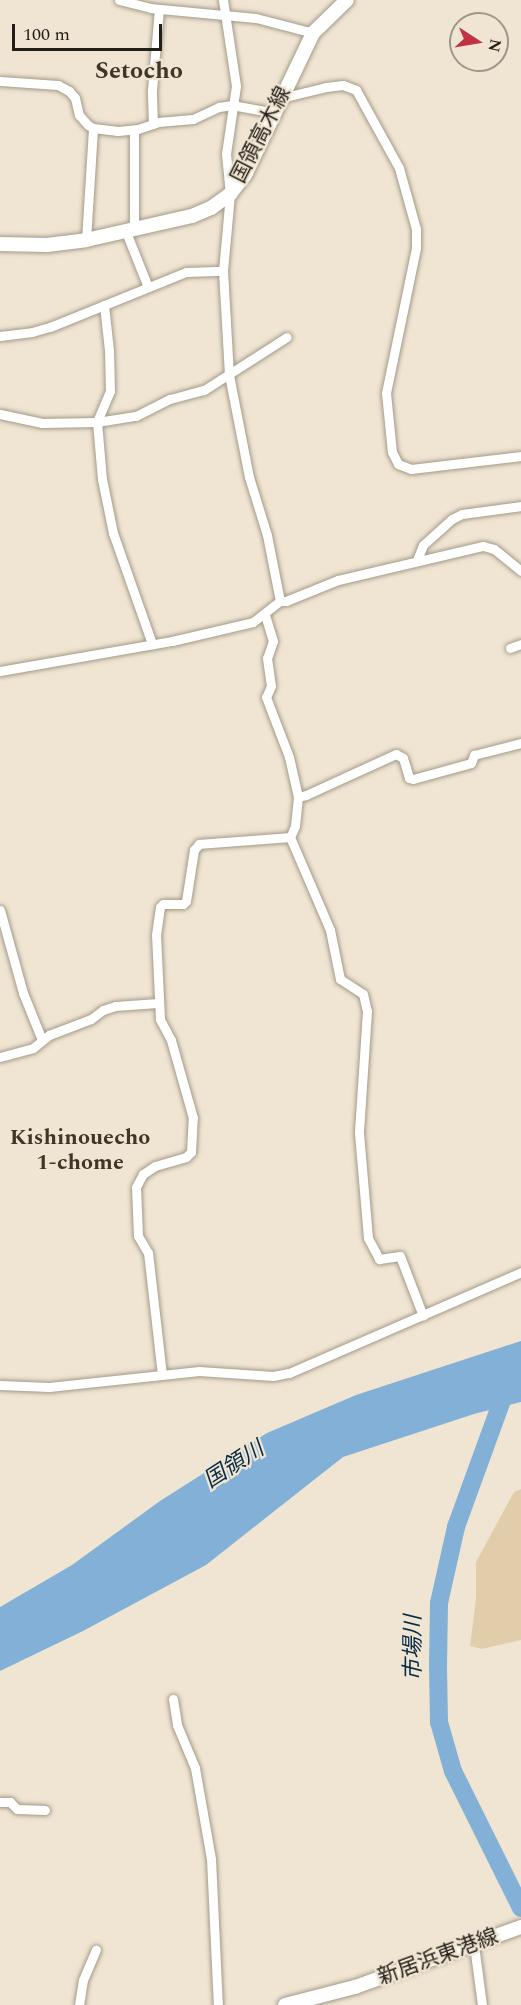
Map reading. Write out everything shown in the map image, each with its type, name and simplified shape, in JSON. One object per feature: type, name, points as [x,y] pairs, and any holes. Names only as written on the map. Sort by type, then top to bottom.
[{"type":"main road","name":"国領高木線","points":[[0,244],[47,245],[86,240],[192,216],[212,208],[230,194],[245,175],[313,33],[347,0]]},
{"type":"main road","name":"新居浜東港線","points":[[285,2005],[355,1987],[521,1927]]},
{"type":"street","points":[[119,0],[159,9],[256,18],[313,33]]},
{"type":"street","points":[[224,0],[224,14],[236,86],[226,154],[230,194],[223,271],[229,375],[249,477],[267,535],[279,601]]},
{"type":"street","points":[[153,124],[152,90],[159,9]]},
{"type":"street","points":[[0,81],[51,84],[64,88],[75,98],[83,120],[93,128],[118,131],[193,119],[219,107],[232,105],[275,113]]},
{"type":"street","points":[[281,98],[343,85],[356,90],[399,168],[416,229],[416,248],[386,393],[392,452],[398,464],[411,469],[521,456]]},
{"type":"street","points":[[86,240],[93,128]]},
{"type":"street","points":[[134,129],[130,231],[148,287]]},
{"type":"street","points":[[0,336],[32,332],[186,272],[223,271]]},
{"type":"street","points":[[104,305],[110,350],[110,391],[98,422],[102,479],[113,533],[152,644]]},
{"type":"street","points":[[0,414],[42,423],[98,422],[136,416],[170,399],[204,390],[287,337]]},
{"type":"street","points":[[417,560],[423,545],[452,519],[462,514],[521,506]]},
{"type":"street","points":[[0,671],[152,644],[253,622],[265,615],[279,601],[286,601],[338,580],[483,546],[494,549],[521,571]]},
{"type":"street","points":[[265,615],[273,641],[267,658],[271,686],[266,697],[289,757],[298,796],[295,826],[290,837],[330,930],[340,979],[363,994],[367,1011],[359,1133],[368,1238],[379,1259],[400,1256],[423,1316]]},
{"type":"street","points":[[510,648],[521,644]]},
{"type":"street","points":[[298,796],[306,795],[396,754],[403,758],[410,778],[413,779],[471,763],[474,754],[521,743]]},
{"type":"street","points":[[162,1375],[148,1253],[138,1236],[136,1186],[143,1173],[155,1166],[186,1157],[191,1152],[192,1118],[171,1040],[160,1019],[156,935],[160,907],[163,904],[183,904],[186,901],[194,850],[199,843],[290,837]]},
{"type":"street","points":[[0,910],[23,993],[42,1040]]},
{"type":"street","points":[[0,1057],[33,1048],[42,1040],[91,1019],[103,1010],[116,1006],[158,1003]]},
{"type":"street","points":[[0,1385],[49,1387],[199,1371],[273,1376],[289,1373],[521,1272]]},
{"type":"street","points":[[173,1699],[177,1725],[195,1768],[211,1859],[218,2005]]},
{"type":"street","points":[[0,1802],[10,1802],[17,1809],[45,1810]]},
{"type":"street","points":[[477,1943],[482,2005]]},
{"type":"street","points":[[79,2005],[83,1980],[96,1950]]},
{"type":"shaded area","points":[[521,1489],[521,1640],[482,1649],[470,1646],[476,1599],[476,1562],[514,1492]]},
{"type":"water","name":"国領川","points":[[521,1341],[521,1402],[474,1414],[343,1457],[206,1565],[83,1631],[0,1671],[0,1607],[72,1565],[160,1501],[267,1433],[356,1395]]},
{"type":"waterway","name":"市場川","points":[[508,1384],[456,1527],[439,1603],[439,1722],[453,1771],[521,1908]]},
{"type":"district","name":"Setocho","points":[[139,72]]},
{"type":"district","name":"Kishinouecho 1-chome","points":[[80,1150]]}]
